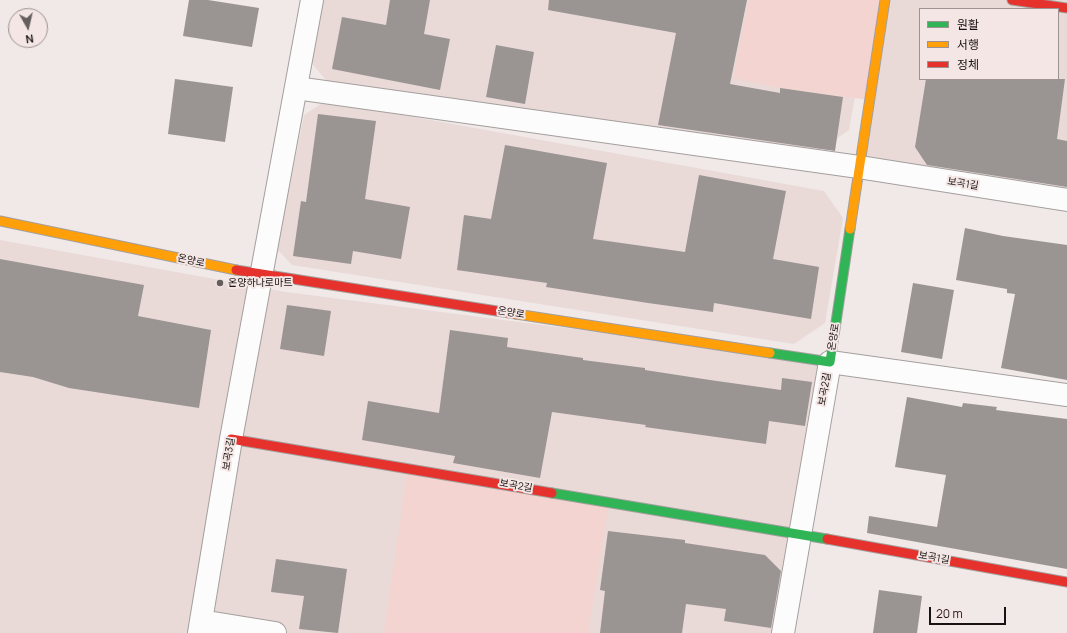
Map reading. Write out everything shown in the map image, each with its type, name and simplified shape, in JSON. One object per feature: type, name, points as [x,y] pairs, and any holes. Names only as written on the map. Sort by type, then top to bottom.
[{"type":"main road","name":"온양로","points":[[0,221],[261,275],[830,362],[886,0]]},
{"type":"main road","points":[[1012,0],[1067,8]]},
{"type":"main road","name":"보곡2길","points":[[231,439],[800,534]]},
{"type":"main road","name":"보곡1길","points":[[800,534],[1067,582]]},
{"type":"street","name":"보곡3길","points":[[200,627],[231,439],[312,0]]},
{"type":"street","points":[[296,88],[859,167]]},
{"type":"street","name":"보곡1길","points":[[859,167],[1067,200]]},
{"type":"street","points":[[830,362],[1067,395]]},
{"type":"street","name":"보곡2길","points":[[783,633],[830,362]]},
{"type":"street","points":[[200,627],[275,633]]},
{"type":"shaded area","points":[[321,0],[850,0],[868,24],[849,130],[819,151],[330,85],[310,61]]},
{"type":"shaded area","points":[[749,0],[885,0],[870,100],[780,88],[733,78]]},
{"type":"shaded area","points":[[885,0],[1067,0],[1067,200],[859,167]]},
{"type":"shaded area","points":[[325,101],[824,191],[843,218],[825,323],[794,344],[292,265],[277,249],[304,115]]},
{"type":"shaded area","points":[[0,240],[286,292],[830,362],[783,633],[0,633]]},
{"type":"shaded area","points":[[408,468],[609,502],[588,633],[384,633]]},
{"type":"building","points":[[189,0],[208,0],[259,8],[252,47],[183,36]]},
{"type":"building","points":[[390,0],[430,0],[424,34],[450,39],[440,90],[332,69],[342,17],[386,25]]},
{"type":"building","points":[[549,0],[747,0],[730,84],[780,93],[780,88],[843,97],[835,151],[658,125],[676,33],[548,10]]},
{"type":"building","points":[[496,45],[534,52],[525,104],[486,97]]},
{"type":"building","points":[[175,79],[233,87],[225,142],[168,134]]},
{"type":"building","points":[[1065,79],[1057,139],[1067,141],[1067,187],[927,165],[915,147],[926,80]]},
{"type":"building","points":[[318,114],[376,121],[365,199],[410,207],[401,259],[353,251],[351,264],[293,256],[301,201],[306,202]]},
{"type":"building","points":[[505,145],[607,163],[593,239],[685,252],[699,175],[786,191],[773,259],[819,267],[811,319],[714,303],[713,312],[546,287],[547,283],[457,270],[464,215],[491,219]]},
{"type":"building","points":[[965,228],[1003,236],[1067,245],[1067,380],[1001,368],[1015,294],[1007,293],[1007,289],[956,280]]},
{"type":"building","points":[[0,259],[144,285],[138,316],[211,330],[199,408],[69,388],[33,377],[0,372]]},
{"type":"building","points":[[913,283],[954,290],[942,359],[901,352]]},
{"type":"building","points":[[287,305],[331,311],[324,356],[280,349]]},
{"type":"building","points":[[450,330],[508,338],[507,347],[583,358],[583,360],[645,368],[645,370],[710,380],[781,390],[782,378],[812,382],[805,426],[769,421],[766,444],[552,412],[540,478],[453,463],[455,456],[362,440],[368,401],[439,413]]},
{"type":"building","points":[[907,397],[962,407],[963,403],[997,407],[996,410],[1067,419],[1067,569],[867,533],[869,516],[937,527],[946,475],[895,467]]},
{"type":"building","points":[[608,531],[685,540],[685,543],[765,555],[781,571],[771,628],[724,621],[726,609],[686,604],[682,633],[600,633],[605,591],[600,590]]},
{"type":"building","points":[[276,559],[347,569],[338,633],[299,629],[304,596],[271,592]]},
{"type":"building","points":[[879,590],[922,596],[917,633],[873,633]]},
{"type":"traffic: fast","points":[[770,353],[830,362],[850,229]]},
{"type":"traffic: fast","points":[[552,493],[827,539]]},
{"type":"traffic: slow","points":[[850,229],[885,0]]},
{"type":"traffic: slow","points":[[0,221],[236,270]]},
{"type":"traffic: slow","points":[[516,314],[770,353]]},
{"type":"traffic: jam","points":[[1012,0],[1067,8]]},
{"type":"traffic: jam","points":[[236,270],[516,314]]},
{"type":"traffic: jam","points":[[231,439],[552,493]]},
{"type":"traffic: jam","points":[[827,539],[1067,582]]},
{"type":"place","name":"온양하나로마트","points":[[220,283]]}]
